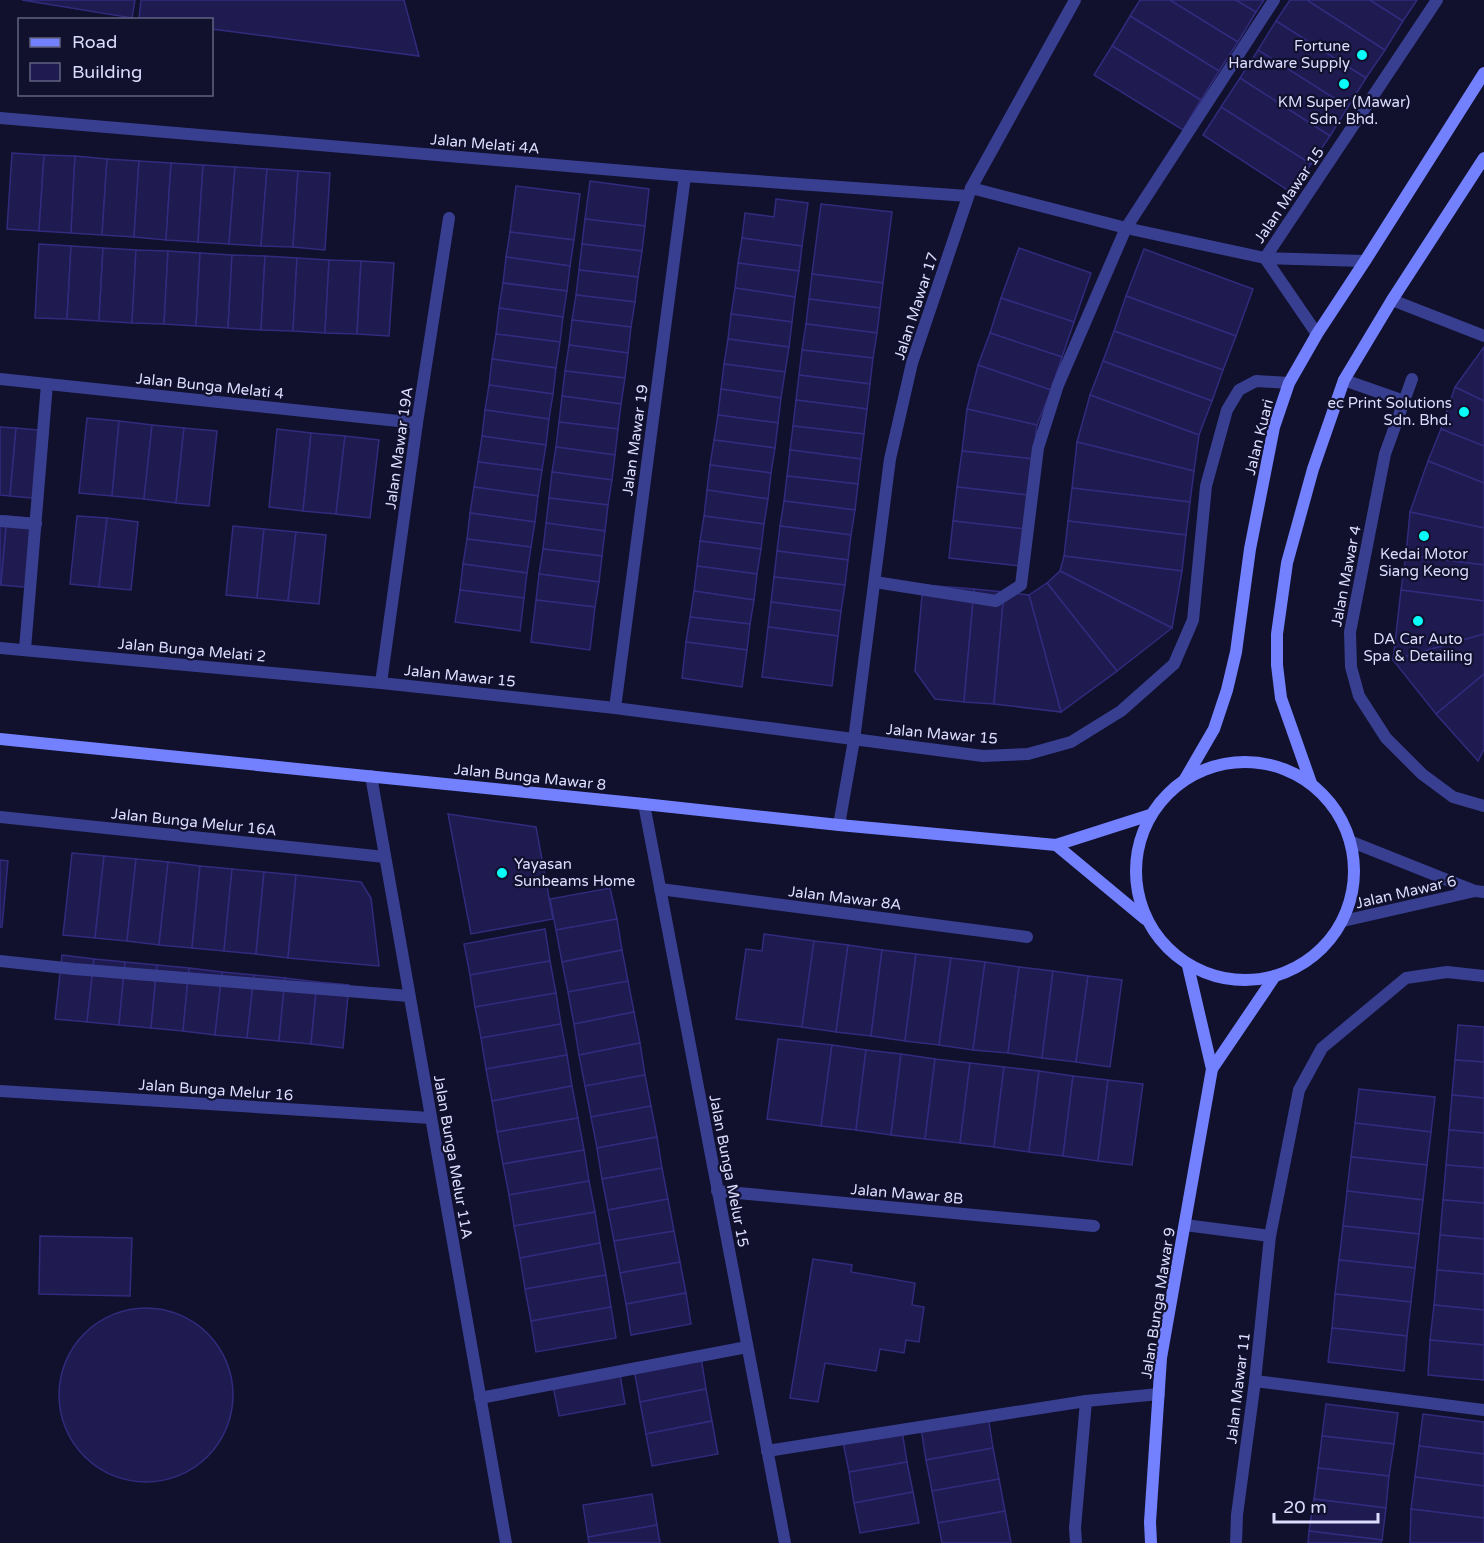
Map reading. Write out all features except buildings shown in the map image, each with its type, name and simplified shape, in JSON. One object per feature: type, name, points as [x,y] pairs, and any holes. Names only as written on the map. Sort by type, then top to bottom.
[{"type":"street","name":"Jalan Mawar 17","points":[[839,825],[854,740],[891,459],[912,363],[970,192],[1075,0]]},
{"type":"street","points":[[875,582],[996,601],[1021,585],[1038,448],[1058,385],[1126,228],[1274,0]]},
{"type":"street","name":"Jalan Mawar 15","points":[[1265,258],[1437,0]]},
{"type":"street","name":"Jalan Kuari","points":[[1185,779],[1214,729],[1227,690],[1236,652],[1250,549],[1274,427],[1289,384],[1317,334],[1484,73]]},
{"type":"street","name":"Jalan Melati 4A","points":[[0,118],[685,176],[970,192]]},
{"type":"street","points":[[1311,783],[1281,698],[1277,665],[1277,634],[1287,563],[1313,469],[1344,380],[1392,300],[1484,158]]},
{"type":"street","name":"Jalan Mawar 19","points":[[615,708],[685,176]]},
{"type":"street","points":[[970,192],[1265,258],[1365,261]]},
{"type":"street","name":"Jalan Mawar 19A","points":[[381,683],[417,423],[449,218]]},
{"type":"street","points":[[1265,258],[1317,334]]},
{"type":"street","points":[[1392,300],[1484,336]]},
{"type":"street","name":"Jalan Mawar 4","points":[[1412,378],[1385,454],[1350,632],[1351,667],[1359,696],[1386,738],[1422,774],[1453,797],[1484,806]]},
{"type":"street","name":"Jalan Bunga Melati 4","points":[[0,379],[417,423]]},
{"type":"street","points":[[1344,380],[1404,401]]},
{"type":"street","name":"Jalan Mawar 15","points":[[381,683],[615,708],[983,756],[1028,754],[1071,742],[1121,711],[1174,664],[1193,620],[1206,486],[1227,410],[1239,390],[1256,381],[1289,384]]},
{"type":"street","points":[[25,649],[47,384]]},
{"type":"street","points":[[0,521],[36,524]]},
{"type":"street","name":"Jalan Bunga Melati 2","points":[[0,648],[381,683]]},
{"type":"street","name":"Jalan Bunga Mawar 8","points":[[0,739],[1056,846],[1150,815]]},
{"type":"street","points":[[1056,846],[1146,920],[1164,946],[1188,966],[1216,977],[1246,981],[1275,976],[1303,964],[1326,946],[1343,921],[1353,896],[1356,869],[1352,842],[1336,809],[1311,783],[1281,767],[1248,761],[1215,765],[1185,779],[1165,795],[1150,815],[1137,849],[1135,885],[1146,920]]},
{"type":"street","name":"Jalan Bunga Melur 11A","points":[[371,776],[506,1543]]},
{"type":"street","name":"Jalan Bunga Melur 15","points":[[644,804],[785,1543]]},
{"type":"street","name":"Jalan Bunga Melur 16A","points":[[0,817],[385,857]]},
{"type":"street","name":"Jalan Mawar 6","points":[[1352,842],[1479,892]]},
{"type":"street","name":"Jalan Mawar 8A","points":[[660,889],[1027,937]]},
{"type":"street","name":"Jalan Mawar 6","points":[[1343,921],[1479,892]]},
{"type":"street","points":[[0,961],[409,996]]},
{"type":"street","name":"Jalan Bunga Mawar 9","points":[[1151,1543],[1150,1522],[1161,1358],[1212,1069],[1188,966]]},
{"type":"street","name":"Jalan Mawar 11","points":[[1236,1543],[1237,1515],[1255,1381],[1270,1236],[1299,1090],[1322,1048],[1406,978],[1448,972],[1484,976]]},
{"type":"street","name":"Jalan Bunga Mawar 9","points":[[1212,1069],[1275,976]]},
{"type":"street","name":"Jalan Bunga Melur 16","points":[[0,1091],[431,1118]]},
{"type":"street","name":"Jalan Mawar 8B","points":[[717,1191],[1094,1226]]},
{"type":"street","points":[[1185,1225],[1270,1236]]},
{"type":"street","points":[[480,1398],[747,1347]]},
{"type":"street","points":[[1255,1381],[1484,1410]]},
{"type":"street","points":[[767,1451],[1086,1401],[1159,1394]]},
{"type":"street","points":[[1076,1543],[1086,1401]]},
{"type":"place","name":"Fortune Hardware Supply","points":[[1362,55]]},
{"type":"place","name":"KM Super (Mawar) Sdn. Bhd.","points":[[1344,84]]},
{"type":"place","name":"ec Print Solutions Sdn. Bhd.","points":[[1464,412]]},
{"type":"place","name":"Kedai Motor Siang Keong","points":[[1424,536]]},
{"type":"place","name":"DA Car Auto Spa & Detailing","points":[[1418,621]]},
{"type":"place","name":"Yayasan Sunbeams Home","points":[[502,873]]}]
